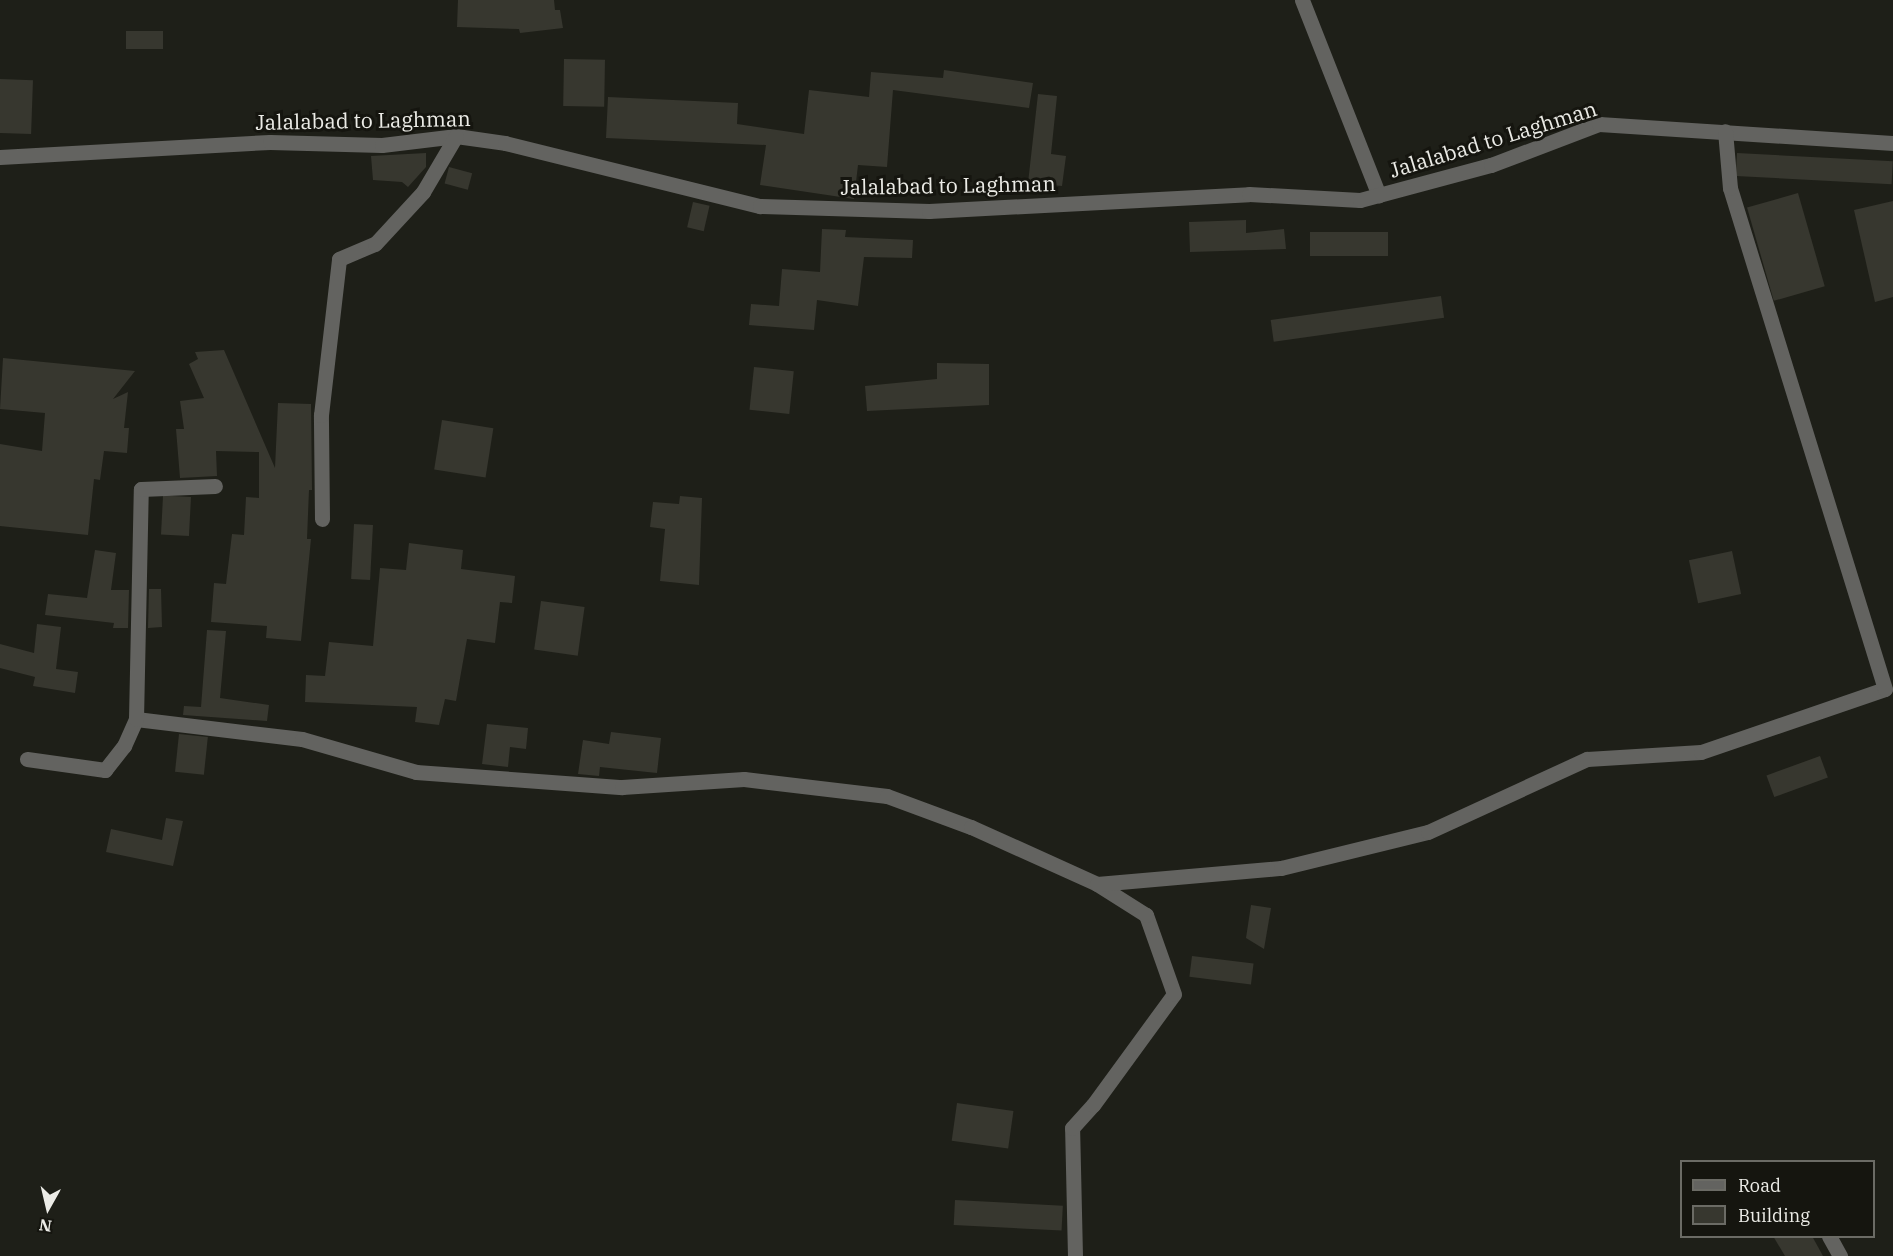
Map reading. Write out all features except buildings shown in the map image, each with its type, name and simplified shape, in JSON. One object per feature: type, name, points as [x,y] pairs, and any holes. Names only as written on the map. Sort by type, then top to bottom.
[{"type":"street","points":[[1302,0],[1379,195]]},
{"type":"street","name":"Jalalabad to Laghman","points":[[0,157],[270,142],[382,145],[456,136],[505,143],[760,206],[928,211],[1249,194],[1360,200],[1491,165],[1599,124],[1893,143]]},
{"type":"street","points":[[1097,884],[1281,868],[1417,835],[1587,759],[1701,752],[1885,689],[1730,188],[1725,131]]},
{"type":"street","points":[[322,519],[321,415],[339,259],[375,243],[423,192],[456,136]]},
{"type":"street","points":[[27,759],[105,770],[124,747],[136,719],[141,489],[215,486]]},
{"type":"street","points":[[136,719],[302,739],[416,772],[621,787],[744,779],[887,796],[971,827],[1097,884],[1146,915],[1174,994],[1093,1105],[1072,1128],[1075,1256]]},
{"type":"street","points":[[1830,1238],[1840,1256]]}]
